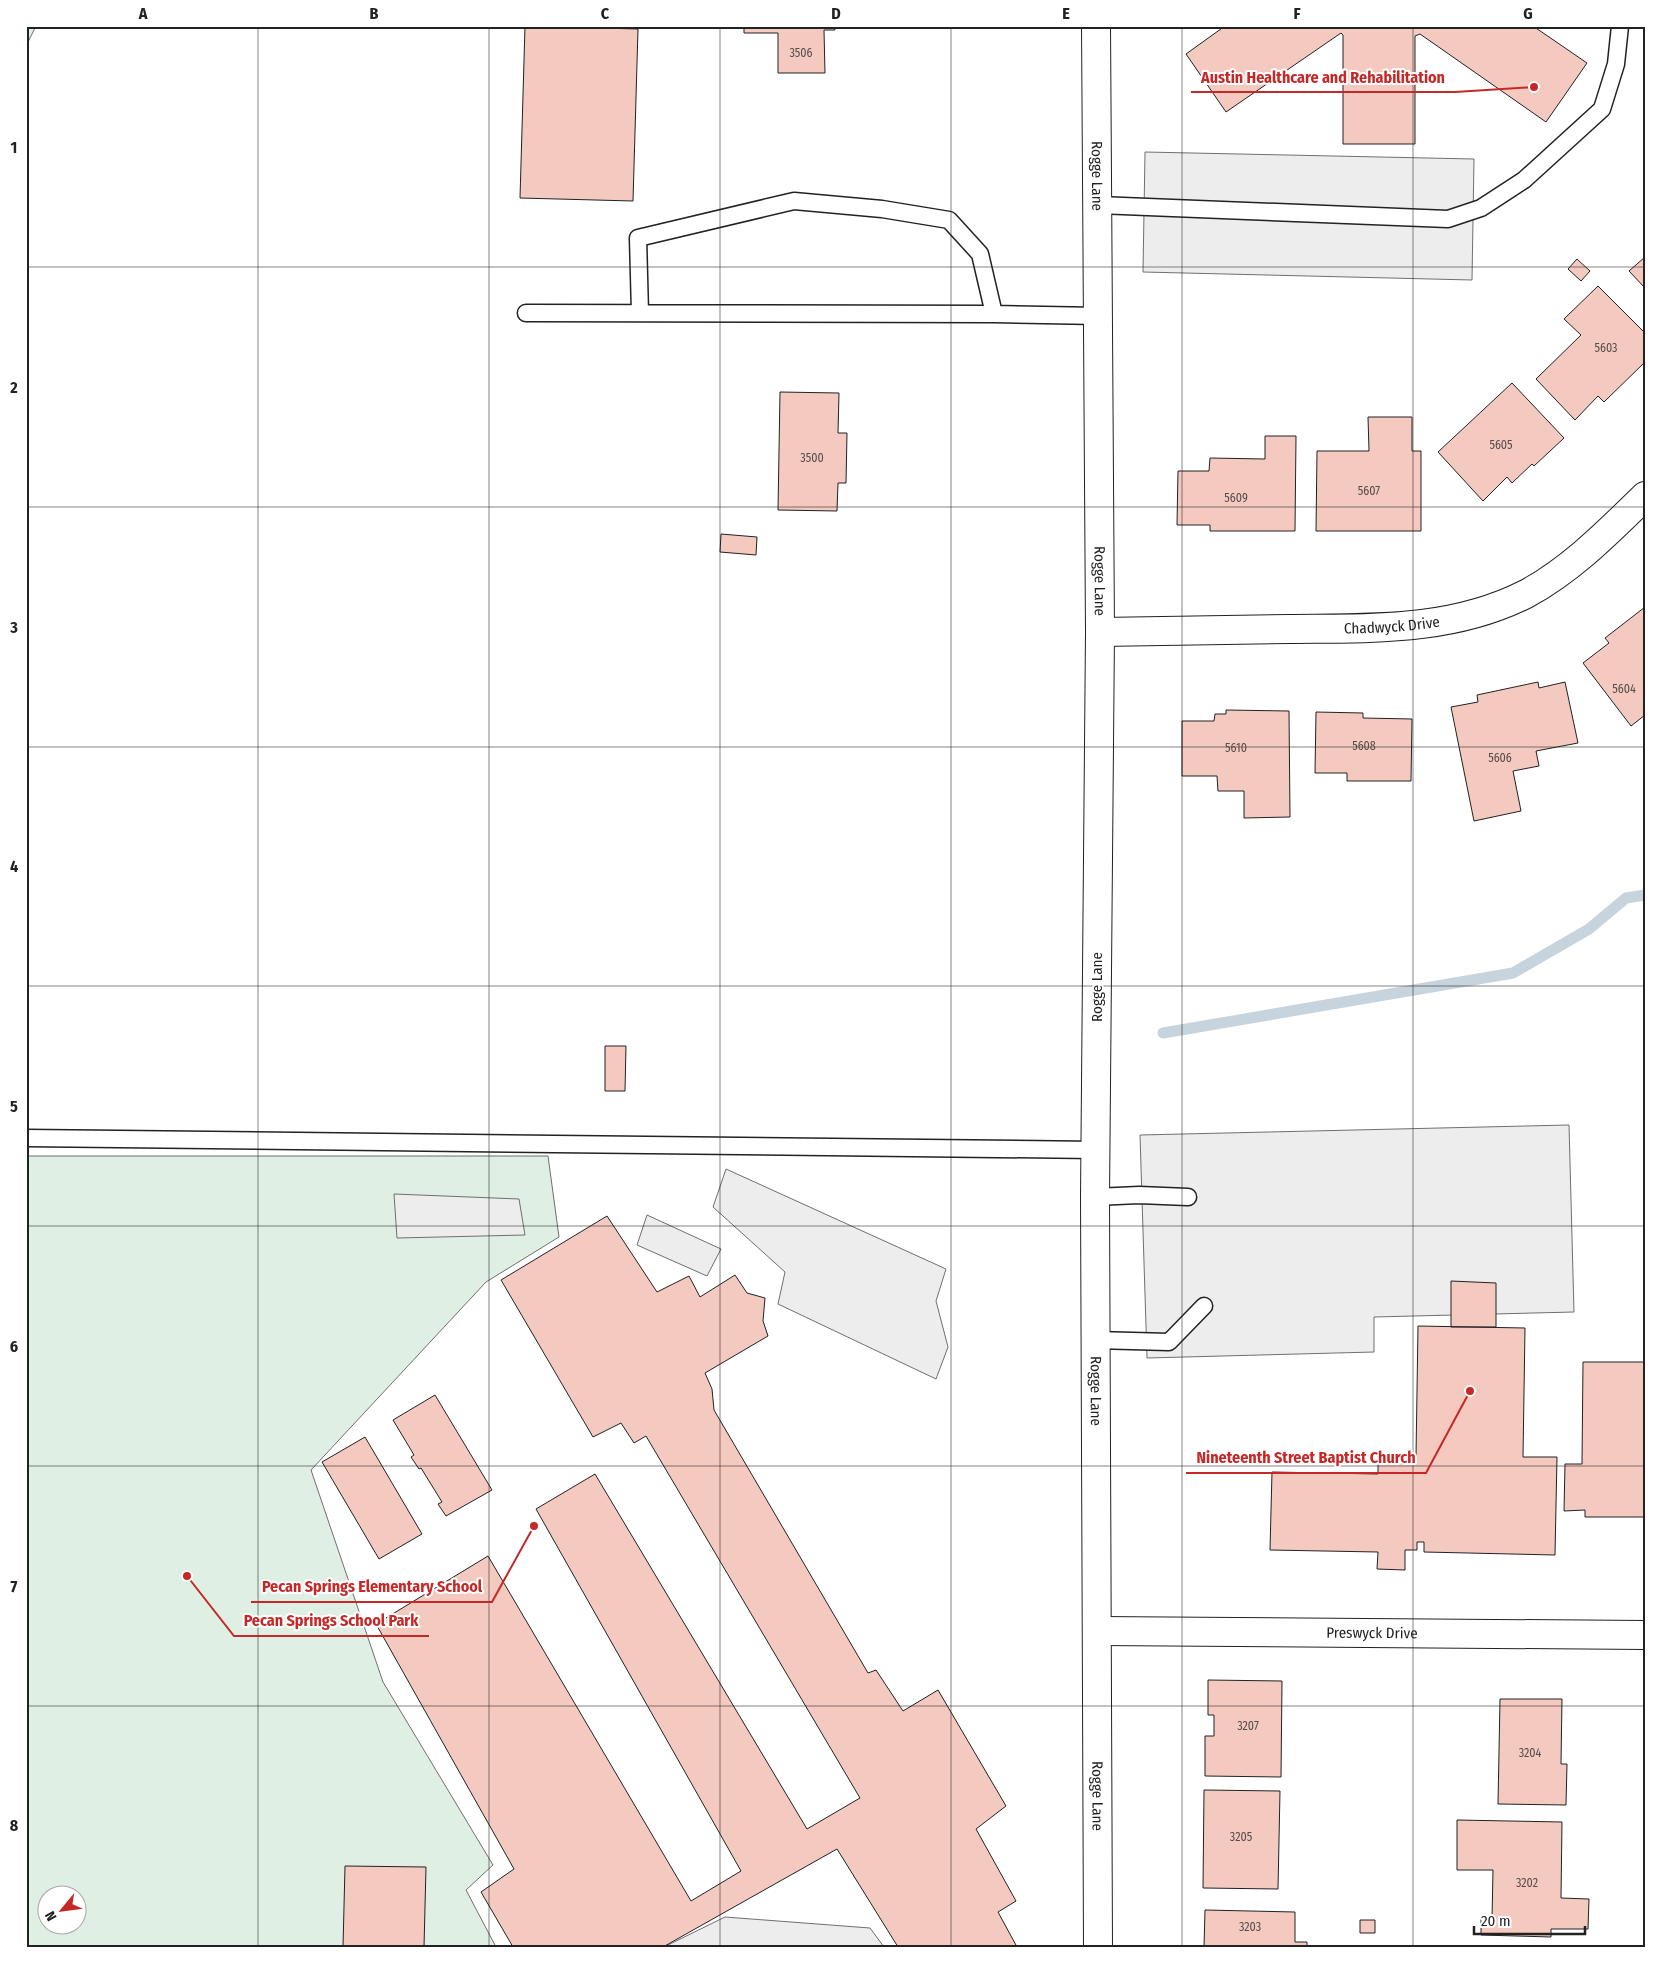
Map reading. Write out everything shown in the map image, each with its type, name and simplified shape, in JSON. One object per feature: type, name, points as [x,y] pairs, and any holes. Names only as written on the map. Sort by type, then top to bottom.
[{"type":"street","name":"Rogge Lane","points":[[1096,26],[1100,632],[1095,1197],[1098,1947]]},
{"type":"street","name":"Chadwyck Drive","points":[[1100,632],[1401,628],[1462,618],[1491,609],[1526,594],[1558,575],[1587,552],[1645,496]]},
{"type":"street","name":"Preswyck Drive","points":[[1098,1631],[1645,1635]]},
{"type":"lane","points":[[1098,205],[1448,219],[1482,208],[1524,180],[1602,110],[1616,64],[1620,26]]},
{"type":"lane","points":[[640,313],[638,238],[794,201],[882,209],[949,220],[980,254],[994,314]]},
{"type":"lane","points":[[526,312],[1099,316]]},
{"type":"lane","points":[[26,1138],[1096,1150]]},
{"type":"lane","points":[[1095,1197],[1139,1195],[1188,1196]]},
{"type":"lane","points":[[1095,1340],[1169,1342],[1204,1306]]},
{"type":"green space","points":[[26,26],[36,26],[26,46]]},
{"type":"green space","points":[[26,1156],[548,1156],[559,1237],[486,1282],[311,1470],[383,1682],[493,1865],[466,1890],[496,1947],[26,1947]]},
{"type":"shaded area","points":[[1145,152],[1474,159],[1472,280],[1143,272]]},
{"type":"shaded area","points":[[1569,1125],[1574,1312],[1374,1317],[1374,1352],[1147,1358],[1140,1135]]},
{"type":"shaded area","points":[[726,1169],[946,1269],[936,1301],[948,1347],[936,1379],[778,1304],[785,1272],[713,1207]]},
{"type":"shaded area","points":[[394,1194],[519,1199],[525,1235],[397,1238]]},
{"type":"shaded area","points":[[647,1215],[721,1249],[707,1276],[637,1245]]},
{"type":"shaded area","points":[[725,1917],[870,1928],[884,1947],[664,1947]]},
{"type":"building","points":[[525,26],[638,29],[633,201],[520,198]]},
{"type":"building","points":[[744,26],[835,26],[835,30],[824,30],[825,73],[778,73],[778,33],[744,33]]},
{"type":"building","points":[[1225,26],[1533,26],[1587,63],[1546,122],[1420,34],[1415,36],[1415,144],[1343,144],[1343,35],[1341,33],[1226,112],[1186,54]]},
{"type":"building","points":[[1645,257],[1645,288],[1629,271]]},
{"type":"building","points":[[1577,259],[1590,271],[1581,281],[1568,269]]},
{"type":"building","points":[[1598,286],[1645,333],[1645,362],[1604,402],[1598,396],[1575,420],[1536,379],[1581,335],[1564,319]]},
{"type":"building","points":[[1512,383],[1564,438],[1534,466],[1532,464],[1512,483],[1507,477],[1483,501],[1438,452]]},
{"type":"building","points":[[780,392],[839,393],[838,433],[847,433],[846,483],[838,483],[837,511],[778,510]]},
{"type":"building","points":[[1368,417],[1412,417],[1412,451],[1421,451],[1421,531],[1316,531],[1317,451],[1369,451]]},
{"type":"building","points":[[1265,436],[1296,436],[1295,531],[1210,531],[1210,525],[1177,525],[1178,471],[1209,471],[1210,458],[1265,459]]},
{"type":"building","points":[[721,534],[757,537],[756,555],[720,552]]},
{"type":"building","points":[[1645,607],[1645,715],[1631,726],[1583,663],[1609,643],[1605,638]]},
{"type":"building","points":[[1538,682],[1539,688],[1565,682],[1578,743],[1536,751],[1539,766],[1513,771],[1521,811],[1474,821],[1451,707],[1478,702],[1477,695]]},
{"type":"building","points":[[1226,710],[1289,711],[1290,817],[1244,818],[1244,791],[1218,791],[1217,776],[1182,776],[1182,721],[1214,721],[1215,714],[1226,714]]},
{"type":"building","points":[[1316,712],[1363,713],[1363,718],[1412,719],[1411,781],[1347,781],[1347,773],[1315,773]]},
{"type":"building","points":[[605,1046],[626,1046],[625,1091],[605,1091]]},
{"type":"building","points":[[607,1216],[657,1292],[689,1276],[700,1297],[735,1275],[747,1293],[765,1298],[763,1321],[768,1336],[705,1373],[712,1389],[714,1410],[868,1673],[876,1670],[903,1711],[938,1690],[1006,1806],[976,1829],[1016,1901],[998,1912],[1017,1947],[898,1947],[837,1849],[663,1947],[513,1947],[481,1892],[514,1869],[376,1624],[488,1556],[691,1901],[741,1871],[536,1509],[595,1474],[807,1829],[860,1798],[646,1436],[634,1443],[621,1423],[593,1437],[501,1280]]},
{"type":"building","points":[[1451,1281],[1496,1283],[1496,1327],[1451,1327]]},
{"type":"building","points":[[1418,1326],[1525,1328],[1523,1457],[1557,1457],[1555,1555],[1424,1552],[1424,1542],[1417,1542],[1417,1550],[1405,1550],[1405,1570],[1377,1569],[1378,1552],[1270,1550],[1272,1472],[1378,1474],[1378,1455],[1416,1456]]},
{"type":"building","points":[[1583,1362],[1645,1362],[1645,1517],[1585,1517],[1585,1510],[1564,1511],[1565,1464],[1582,1464]]},
{"type":"building","points":[[435,1395],[492,1490],[446,1516],[438,1504],[442,1502],[421,1468],[419,1469],[411,1457],[414,1455],[393,1420]]},
{"type":"building","points":[[365,1437],[422,1534],[379,1559],[322,1462]]},
{"type":"building","points":[[1208,1680],[1282,1681],[1281,1777],[1205,1776],[1205,1736],[1214,1736],[1214,1715],[1208,1715]]},
{"type":"building","points":[[1500,1699],[1562,1699],[1561,1764],[1567,1764],[1566,1805],[1498,1804]]},
{"type":"building","points":[[1204,1790],[1280,1791],[1278,1889],[1203,1888]]},
{"type":"building","points":[[1457,1820],[1562,1822],[1561,1898],[1589,1899],[1588,1929],[1551,1929],[1551,1937],[1481,1935],[1481,1919],[1492,1919],[1493,1870],[1457,1870]]},
{"type":"building","points":[[345,1866],[426,1867],[424,1947],[343,1947]]},
{"type":"building","points":[[1205,1910],[1295,1912],[1295,1942],[1307,1942],[1307,1947],[1204,1947]]},
{"type":"building","points":[[1360,1920],[1375,1920],[1375,1933],[1360,1933]]},
{"type":"waterway","points":[[1163,1033],[1513,973],[1589,929],[1626,898],[1645,895]]},
{"type":"place","name":"Austin Healthcare and Rehabilitation","points":[[1534,87]]},
{"type":"place","name":"Nineteenth Street Baptist Church","points":[[1470,1391]]},
{"type":"place","name":"Pecan Springs Elementary School","points":[[534,1526]]},
{"type":"place","name":"Pecan Springs School Park","points":[[187,1576]]}]
